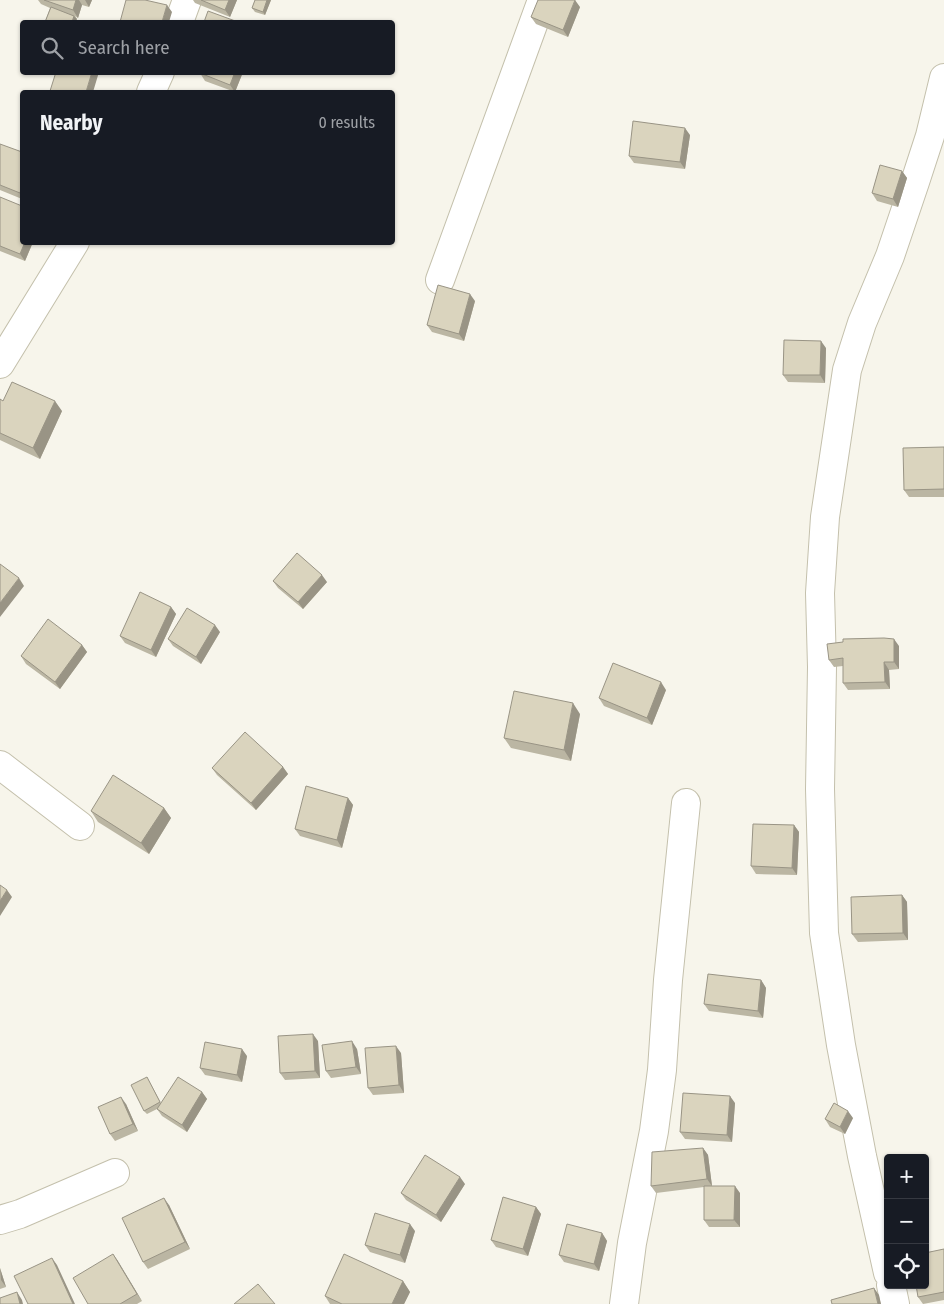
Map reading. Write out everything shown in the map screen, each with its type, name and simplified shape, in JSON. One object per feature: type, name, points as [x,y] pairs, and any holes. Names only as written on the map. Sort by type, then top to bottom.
[{"type":"street","points":[[180,20],[187,0]]},
{"type":"street","points":[[440,280],[542,0]]},
{"type":"street","points":[[152,90],[159,75]]},
{"type":"street","points":[[884,1254],[855,1119],[824,933],[820,789],[822,667],[820,593],[825,517],[847,370],[862,323],[890,256],[915,182],[930,136],[944,78]]},
{"type":"street","points":[[0,364],[73,245]]},
{"type":"street","points":[[0,765],[80,826]]},
{"type":"street","points":[[624,1304],[632,1243],[654,1131],[662,1070],[668,980],[686,803]]},
{"type":"street","points":[[0,1220],[20,1214],[115,1173]]},
{"type":"street","points":[[891,1289],[895,1304]]},
{"type":"building","points":[[44,0],[76,0],[73,10]]},
{"type":"building","points":[[126,0],[145,0],[167,5],[163,20],[121,20]]},
{"type":"building","points":[[201,0],[229,0],[225,10]]},
{"type":"building","points":[[255,0],[267,0],[263,12],[252,8]]},
{"type":"building","points":[[538,0],[575,0],[563,30],[531,17]]},
{"type":"building","points":[[51,7],[74,16],[73,20],[46,20]]},
{"type":"building","points":[[208,11],[233,20],[205,20]]},
{"type":"building","points":[[55,75],[91,75],[87,90],[50,90]]},
{"type":"building","points":[[205,75],[234,75],[230,85]]},
{"type":"building","points":[[633,121],[685,128],[680,162],[629,156]]},
{"type":"building","points":[[0,144],[20,151],[20,193],[0,185]]},
{"type":"building","points":[[880,165],[902,171],[893,199],[872,193]]},
{"type":"building","points":[[0,197],[20,205],[20,245],[24,245],[20,254],[0,246]]},
{"type":"building","points":[[438,285],[470,294],[459,334],[427,325]]},
{"type":"building","points":[[784,340],[821,341],[820,375],[783,375]]},
{"type":"building","points":[[12,382],[55,401],[33,448],[0,433],[0,399],[3,401]]},
{"type":"building","points":[[944,447],[944,489],[904,490],[903,448]]},
{"type":"building","points":[[297,553],[322,575],[298,602],[273,581]]},
{"type":"building","points":[[0,564],[19,578],[0,603]]},
{"type":"building","points":[[140,592],[171,607],[151,650],[120,636]]},
{"type":"building","points":[[187,608],[215,625],[196,657],[168,639]]},
{"type":"building","points":[[48,619],[82,645],[55,682],[21,656]]},
{"type":"building","points":[[843,639],[894,639],[894,662],[884,662],[885,682],[843,683],[843,658],[829,660],[827,644],[843,642]]},
{"type":"building","points":[[613,663],[661,682],[647,718],[599,698]]},
{"type":"building","points":[[514,691],[573,703],[564,750],[504,738]]},
{"type":"building","points":[[245,732],[283,767],[251,803],[212,768]]},
{"type":"building","points":[[113,775],[164,808],[141,843],[91,811]]},
{"type":"building","points":[[306,786],[348,798],[337,840],[295,829]]},
{"type":"building","points":[[753,824],[794,825],[792,868],[751,866]]},
{"type":"building","points":[[0,885],[7,890],[0,901]]},
{"type":"building","points":[[902,895],[903,933],[852,934],[851,897]]},
{"type":"building","points":[[708,974],[761,980],[758,1011],[704,1004]]},
{"type":"building","points":[[313,1034],[315,1071],[280,1073],[278,1036]]},
{"type":"building","points":[[352,1041],[356,1067],[326,1071],[322,1045]]},
{"type":"building","points":[[205,1042],[242,1049],[237,1075],[200,1068]]},
{"type":"building","points":[[396,1046],[399,1085],[368,1088],[365,1048]]},
{"type":"building","points":[[147,1077],[160,1102],[144,1111],[131,1085]]},
{"type":"building","points":[[178,1077],[202,1092],[182,1125],[157,1109]]},
{"type":"building","points":[[683,1093],[730,1096],[727,1135],[680,1132]]},
{"type":"building","points":[[121,1097],[133,1124],[110,1134],[98,1107]]},
{"type":"building","points":[[834,1103],[848,1111],[840,1127],[825,1119]]},
{"type":"building","points":[[703,1148],[707,1179],[651,1186],[652,1152]]},
{"type":"building","points":[[425,1155],[460,1177],[436,1215],[401,1193]]},
{"type":"building","points":[[704,1186],[735,1186],[734,1220],[704,1220]]},
{"type":"building","points":[[503,1197],[536,1207],[523,1249],[491,1240]]},
{"type":"building","points":[[164,1198],[185,1242],[143,1262],[122,1218]]},
{"type":"building","points":[[375,1213],[410,1224],[400,1255],[365,1245]]},
{"type":"building","points":[[567,1224],[602,1233],[594,1264],[559,1255]]},
{"type":"building","points":[[944,1249],[944,1292],[918,1297],[917,1289],[929,1289],[929,1252]]},
{"type":"building","points":[[113,1254],[137,1294],[120,1304],[88,1304],[73,1278]]},
{"type":"building","points":[[344,1254],[403,1281],[392,1304],[342,1304],[325,1296]]},
{"type":"building","points":[[52,1258],[73,1304],[28,1304],[14,1276]]},
{"type":"building","points":[[258,1284],[275,1304],[234,1304]]},
{"type":"building","points":[[874,1288],[878,1304],[832,1304],[831,1300]]},
{"type":"building","points":[[17,1292],[20,1304],[0,1304],[0,1298]]}]
